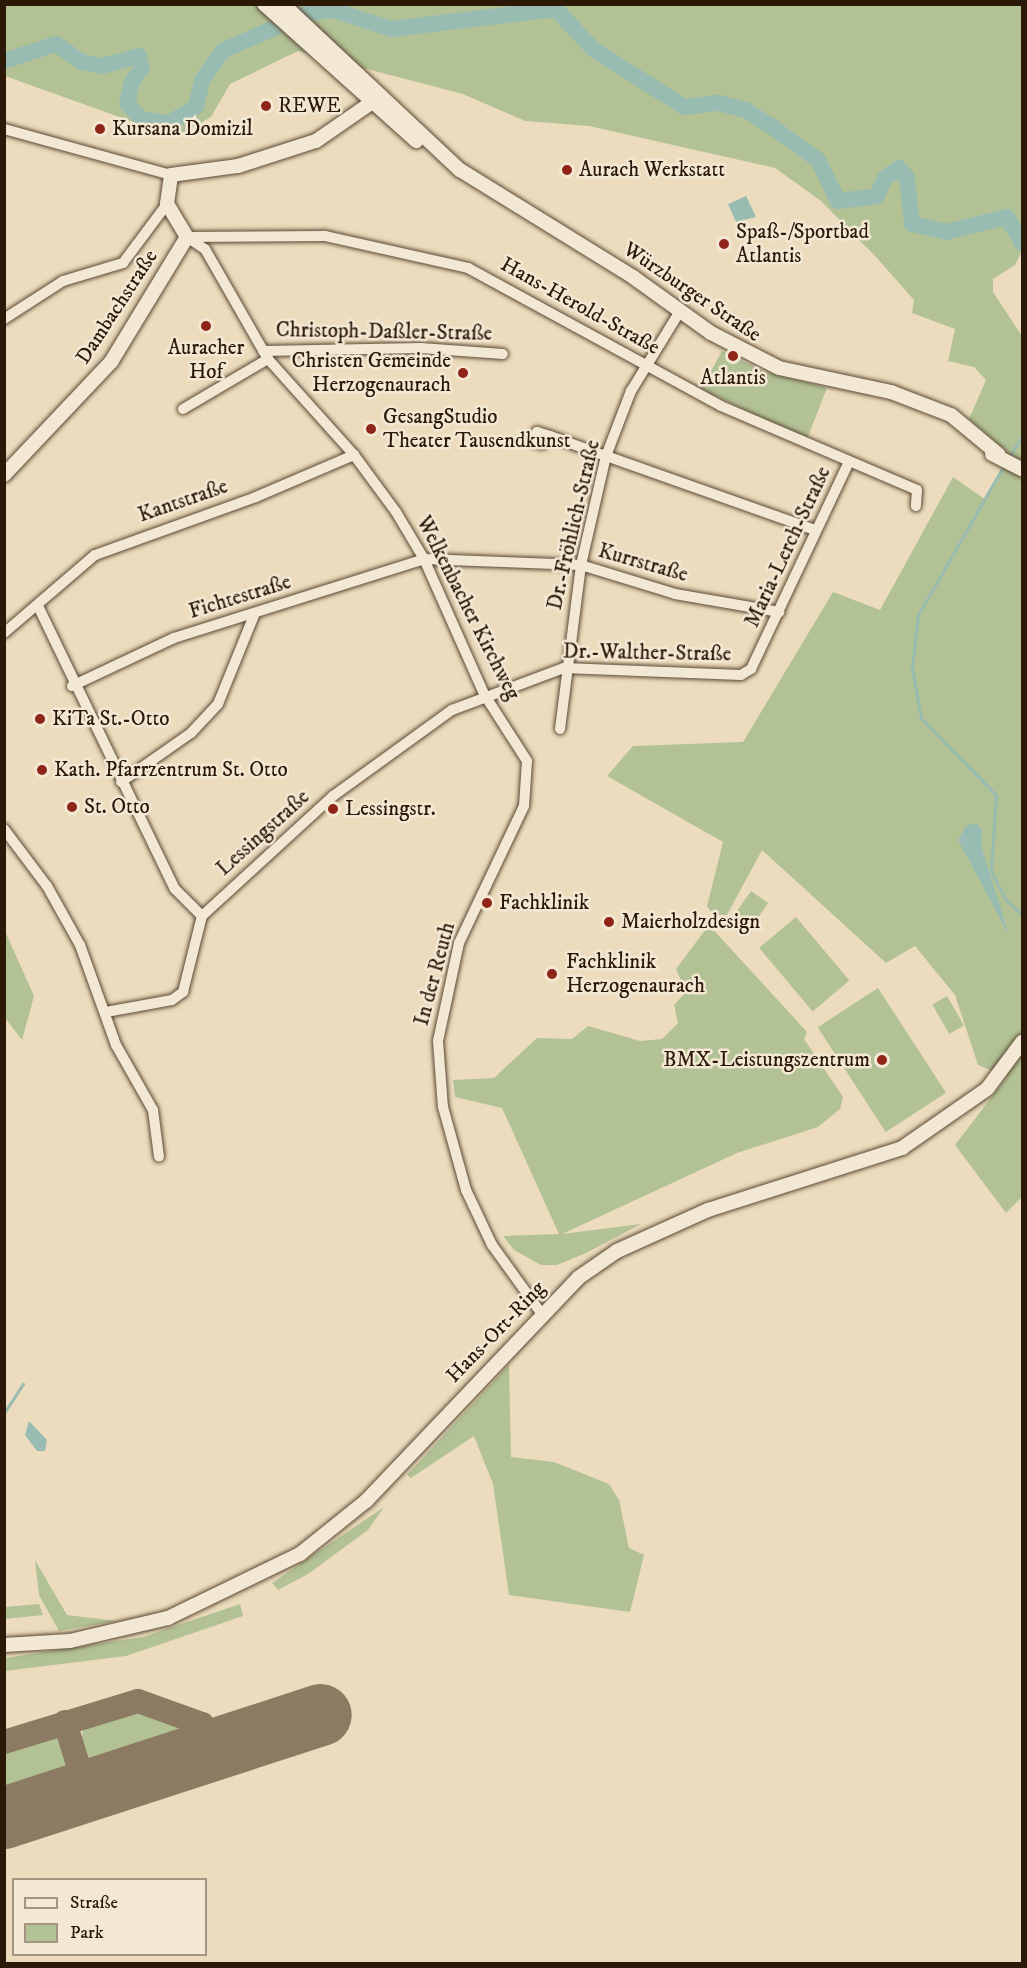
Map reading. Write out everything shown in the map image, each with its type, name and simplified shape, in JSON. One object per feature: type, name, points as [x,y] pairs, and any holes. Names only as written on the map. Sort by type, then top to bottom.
[{"type":"street","points":[[264,4],[325,49]]},
{"type":"street","points":[[283,4],[325,49]]},
{"type":"street","name":"Würzburger Straße","points":[[325,49],[376,101],[444,157],[680,311],[765,363],[891,392],[938,413],[1018,466]]},
{"type":"street","points":[[4,129],[171,175],[216,171],[292,150],[341,128],[376,101]]},
{"type":"street","points":[[4,319],[63,281],[123,263],[167,204],[171,175]]},
{"type":"street","name":"Welkenbacher Kirchweg","points":[[167,204],[187,237],[205,249],[266,355],[354,455],[424,559],[484,694],[527,761],[530,777]]},
{"type":"street","name":"Hans-Herold-Straße","points":[[187,237],[324,236],[468,268],[721,406],[848,464],[917,490],[916,506]]},
{"type":"street","name":"Dambachstraße","points":[[4,475],[111,362],[187,237]]},
{"type":"street","name":"Dr.-Fröhlich-Straße","points":[[560,729],[564,668],[581,565],[606,456],[648,365],[680,311]]},
{"type":"street","name":"Christoph-Daßler-Straße","points":[[266,355],[421,348],[503,354]]},
{"type":"street","points":[[183,409],[266,355]]},
{"type":"street","points":[[550,436],[815,530]]},
{"type":"street","name":"Kantstraße","points":[[4,633],[38,606],[94,555],[256,497],[354,455]]},
{"type":"street","name":"Maria-Lerch-Straße","points":[[741,675],[757,659],[815,530],[848,464]]},
{"type":"street","name":"Kurrstraße","points":[[424,559],[581,565],[675,594],[779,612]]},
{"type":"street","name":"Fichtestraße","points":[[72,686],[174,638],[424,559]]},
{"type":"street","points":[[38,606],[72,686],[175,889],[202,916],[183,992],[172,1000],[106,1012]]},
{"type":"street","points":[[121,782],[191,733],[218,704],[255,613]]},
{"type":"street","name":"Dr.-Walther-Straße","points":[[484,694],[564,668],[741,675]]},
{"type":"street","name":"Lessingstraße","points":[[202,916],[375,762],[484,694]]},
{"type":"street","name":"In der Reuth","points":[[530,777],[525,806],[459,943],[438,1041],[443,1107],[466,1190],[492,1245],[541,1313]]},
{"type":"street","points":[[4,829],[47,886],[80,945],[116,1045],[153,1110],[159,1157]]},
{"type":"street","name":"Hans-Ort-Ring","points":[[4,1645],[121,1631],[168,1618],[262,1576],[300,1554],[366,1501],[487,1369],[541,1313],[579,1278],[659,1230],[862,1164],[921,1138],[987,1089],[1023,1042]]},
{"type":"green space","points":[[4,5],[1022,5],[1022,251],[1015,265],[993,279],[993,292],[1022,336],[1022,1197],[1006,1213],[955,1145],[1007,1077],[978,1065],[955,995],[915,946],[886,963],[762,850],[727,915],[713,915],[707,906],[723,842],[607,776],[633,746],[743,742],[833,592],[880,610],[953,477],[986,500],[1010,454],[969,419],[986,380],[974,367],[948,361],[955,329],[912,313],[914,300],[876,257],[821,201],[775,168],[589,126],[525,121],[463,94],[298,51],[230,84],[211,117],[181,134],[167,134],[5,76]]},
{"type":"green space","points":[[722,351],[763,371],[827,388],[807,439],[701,389]]},
{"type":"green space","points":[[751,891],[768,903],[748,933],[730,920]]},
{"type":"green space","points":[[796,917],[849,981],[813,1011],[759,948]]},
{"type":"green space","points":[[709,925],[807,1032],[804,1039],[843,1097],[840,1109],[818,1127],[737,1153],[562,1234],[641,1224],[586,1253],[557,1265],[541,1265],[514,1250],[503,1236],[559,1234],[502,1108],[455,1097],[453,1080],[494,1078],[537,1038],[572,1039],[588,1026],[640,1041],[662,1039],[678,1023],[674,1005],[686,992],[676,969]]},
{"type":"green space","points":[[4,929],[34,996],[22,1040],[5,1018]]},
{"type":"green space","name":"BMX-Leistungszentrum","points":[[878,988],[946,1093],[886,1132],[818,1027]]},
{"type":"green space","points":[[947,996],[964,1025],[949,1034],[932,1005]]},
{"type":"green space","points":[[509,1365],[511,1457],[554,1462],[609,1484],[619,1500],[629,1548],[644,1555],[630,1612],[509,1595],[493,1484],[474,1436],[411,1478],[407,1475]]},
{"type":"green space","points":[[384,1507],[368,1530],[308,1574],[278,1590],[272,1583]]},
{"type":"green space","points":[[35,1560],[67,1615],[116,1621],[59,1631],[39,1595]]},
{"type":"green space","points":[[39,1604],[43,1615],[5,1619],[5,1607]]},
{"type":"green space","points":[[240,1604],[243,1616],[126,1656],[5,1671],[5,1658],[143,1637]]},
{"type":"green space","points":[[133,1705],[186,1723],[187,1737],[176,1747],[111,1767],[90,1763],[80,1747],[84,1723]]},
{"type":"green space","points":[[40,1734],[55,1735],[69,1747],[69,1773],[56,1785],[5,1802],[5,1746]]},
{"type":"water","points":[[746,196],[756,217],[736,222],[728,204]]},
{"type":"water","points":[[976,823],[982,829],[982,848],[1009,935],[958,840],[966,826]]},
{"type":"water","points":[[29,1421],[47,1440],[45,1451],[37,1451],[25,1435]]},
{"type":"waterway","points":[[4,61],[56,44],[82,62],[102,66],[139,56],[142,68],[132,82],[127,103],[141,119],[169,123],[196,107],[202,80],[224,50],[309,13],[333,10],[391,29],[556,9],[593,49],[684,107],[719,103],[746,110],[771,126],[818,160],[838,201],[877,196],[885,178],[899,168],[907,178],[912,224],[946,232],[1007,217],[1022,243]]},
{"type":"waterway","points":[[1009,457],[1022,436]]},
{"type":"waterway","points":[[1004,465],[918,615],[912,668],[921,718],[996,795],[991,871],[1006,900],[1022,915]]},
{"type":"waterway","points":[[4,1413],[23,1384]]},
{"type":"taxiway","points":[[4,1742],[138,1701],[202,1724],[213,1750]]},
{"type":"taxiway","points":[[65,1722],[86,1791]]},
{"type":"runway","points":[[4,1818],[321,1715]]},
{"type":"place","name":"REWE","points":[[266,106]]},
{"type":"place","name":"Kursana Domizil","points":[[100,129]]},
{"type":"place","name":"Aurach Werkstatt","points":[[567,170]]},
{"type":"place","name":"Spaß-/Sportbad Atlantis","points":[[724,244]]},
{"type":"place","name":"Auracher Hof","points":[[206,326]]},
{"type":"place","name":"Atlantis","points":[[733,356]]},
{"type":"place","name":"Christen Gemeinde Herzogenaurach","points":[[463,373]]},
{"type":"place","name":"GesangStudio Theater Tausendkunst","points":[[371,429]]},
{"type":"place","name":"KiTa St.-Otto","points":[[40,719]]},
{"type":"place","name":"Kath. Pfarrzentrum St. Otto","points":[[42,770]]},
{"type":"place","name":"St. Otto","points":[[72,807]]},
{"type":"place","name":"Lessingstr.","points":[[333,809]]},
{"type":"place","name":"Fachklinik","points":[[487,903]]},
{"type":"place","name":"Maierholzdesign","points":[[609,922]]},
{"type":"place","name":"Fachklinik Herzogenaurach","points":[[552,974]]},
{"type":"place","name":"BMX-Leistungszentrum","points":[[882,1060]]}]
